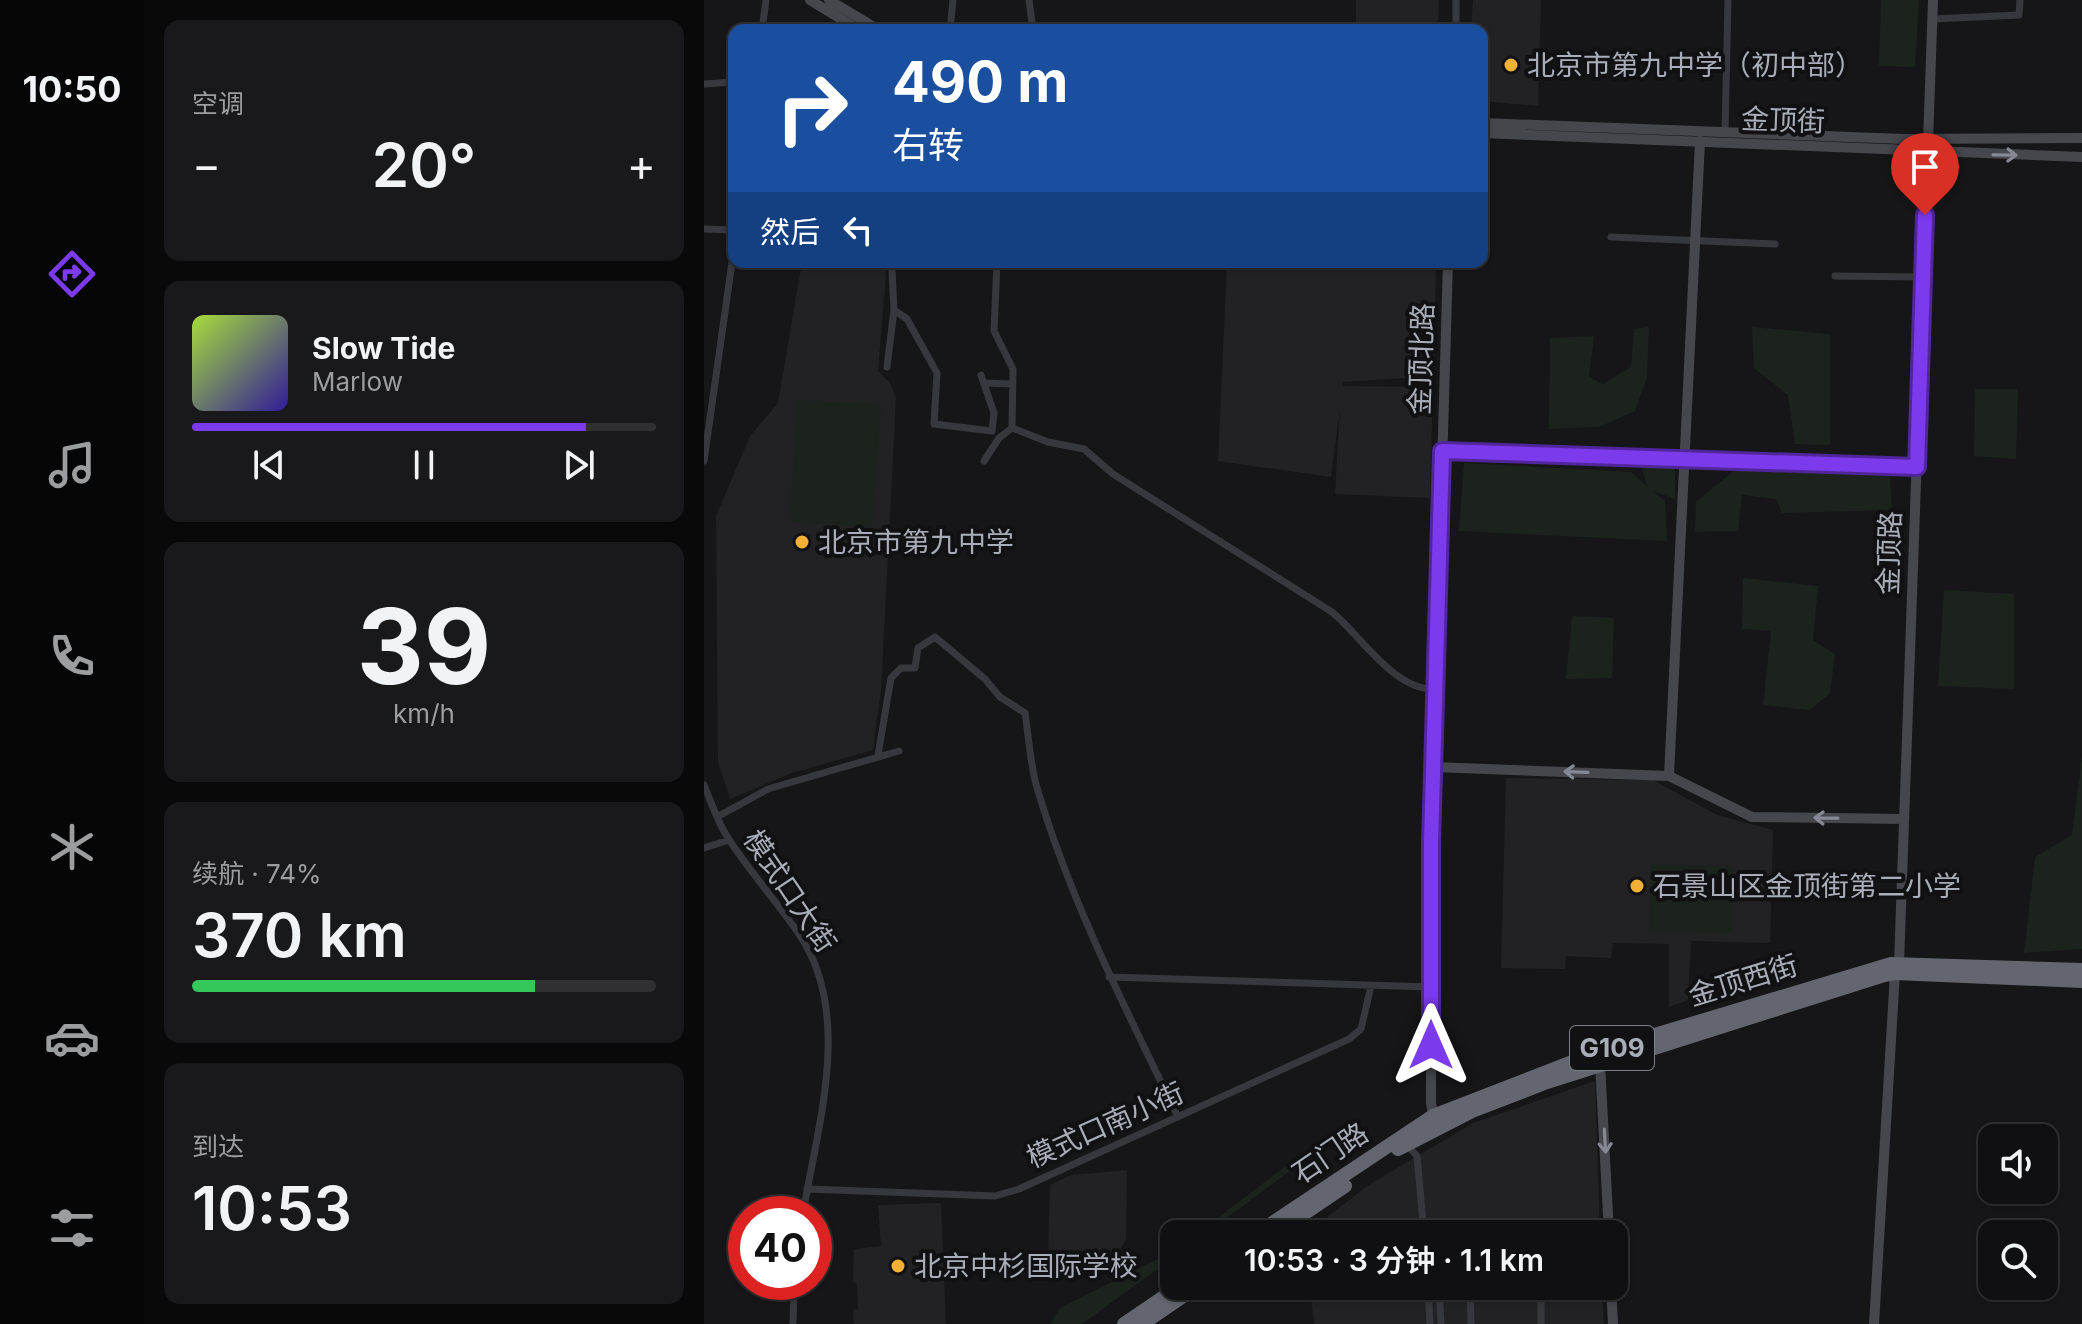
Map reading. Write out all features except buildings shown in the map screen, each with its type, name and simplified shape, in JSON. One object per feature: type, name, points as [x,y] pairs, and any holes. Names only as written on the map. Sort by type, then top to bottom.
[{"type":"highway","name":"金顶西街","points":[[1436,1122],[1588,1056],[1794,991],[1897,968],[2082,970]]},
{"type":"highway","name":"金顶西街","points":[[1436,1122],[1600,1063],[1897,968],[2082,981]]},
{"type":"highway","name":"石门路","points":[[1295,1220],[1436,1122]]},
{"type":"highway","name":"石门路","points":[[1278,1220],[1436,1122]]},
{"type":"highway","points":[[1124,1324],[1160,1300]]},
{"type":"highway","points":[[1142,1324],[1177,1300]]},
{"type":"street","points":[[763,24],[766,0]]},
{"type":"street","points":[[810,0],[849,24]]},
{"type":"street","points":[[829,0],[869,24]]},
{"type":"street","points":[[951,24],[953,0]]},
{"type":"street","points":[[1029,0],[1032,24]]},
{"type":"street","points":[[1456,0],[1456,24]]},
{"type":"street","points":[[1725,132],[1728,0]]},
{"type":"street","name":"金顶路","points":[[1874,1324],[1904,819],[1933,0]]},
{"type":"street","points":[[1933,19],[2019,15],[2020,0]]},
{"type":"street","points":[[704,84],[728,82]]},
{"type":"street","name":"金顶街","points":[[1488,123],[1927,138],[2082,138]]},
{"type":"street","name":"金顶街","points":[[1488,133],[2082,157]]},
{"type":"street","points":[[1669,776],[1700,141]]},
{"type":"street","points":[[704,229],[728,230]]},
{"type":"street","points":[[1611,237],[1775,244]]},
{"type":"street","points":[[704,461],[731,268]]},
{"type":"street","points":[[997,268],[994,331],[1013,369],[1012,428]]},
{"type":"street","name":"金顶北路","points":[[1436,1122],[1430,987],[1433,767],[1448,268]]},
{"type":"street","points":[[887,367],[894,310],[892,270]]},
{"type":"street","points":[[1835,276],[1923,277]]},
{"type":"street","points":[[894,310],[907,319],[937,373],[934,424],[992,431],[994,413],[982,379],[1012,384]]},
{"type":"street","points":[[984,461],[999,438],[1012,428]]},
{"type":"street","points":[[1012,428],[1048,442],[1084,449],[1113,474],[1332,612],[1356,632],[1395,676],[1418,688],[1435,689]]},
{"type":"street","points":[[1442,451],[1917,467]]},
{"type":"street","points":[[878,755],[891,678],[901,668],[915,668],[918,648],[935,637],[985,679],[1000,697],[1025,713],[1037,789],[1109,977],[1178,1117]]},
{"type":"street","points":[[717,817],[768,789],[899,751]]},
{"type":"street","points":[[1433,767],[1669,776],[1752,817],[1904,819]]},
{"type":"street","name":"模式口大街","points":[[704,785],[729,840],[799,934],[818,972],[828,1010],[825,1077],[806,1196]]},
{"type":"street","points":[[704,848],[729,840]]},
{"type":"street","points":[[1109,977],[1430,987]]},
{"type":"street","name":"模式口南小街","points":[[807,1189],[995,1196],[1349,1039],[1361,1029],[1371,986]]},
{"type":"street","points":[[1600,1063],[1608,1220]]},
{"type":"street","points":[[1406,1144],[1417,1156],[1423,1220]]},
{"type":"street","points":[[793,1324],[794,1300]]},
{"type":"street","points":[[1429,1300],[1430,1324]]},
{"type":"street","points":[[1440,1300],[1441,1324]]},
{"type":"street","points":[[1470,1300],[1471,1324]]},
{"type":"street","points":[[1541,1300],[1541,1324]]},
{"type":"street","points":[[1612,1300],[1613,1324]]},
{"type":"shaded area","points":[[1356,0],[1439,0],[1438,24],[1356,24]]},
{"type":"shaded area","name":"北京市第九中学（初中部）","points":[[1473,0],[1541,0],[1538,106],[1488,102],[1488,24],[1471,24]]},
{"type":"shaded area","points":[[1881,0],[1919,0],[1915,67],[1879,66]]},
{"type":"shaded area","name":"北京市第九中学","points":[[801,268],[887,268],[878,371],[890,383],[896,398],[881,689],[873,750],[792,773],[730,799],[718,762],[716,516],[750,436],[778,403]]},
{"type":"shaded area","points":[[1227,268],[1436,268],[1434,376],[1343,382],[1342,386],[1433,387],[1430,498],[1335,494],[1340,408],[1331,477],[1218,461]]},
{"type":"shaded area","points":[[1649,327],[1647,377],[1635,411],[1599,427],[1549,429],[1550,338],[1594,336],[1589,377],[1603,384],[1631,367],[1634,329]]},
{"type":"shaded area","points":[[1752,327],[1830,334],[1830,445],[1795,444],[1788,395],[1754,368]]},
{"type":"shaded area","points":[[1975,389],[2018,389],[2016,459],[1974,456]]},
{"type":"shaded area","points":[[797,400],[881,404],[872,527],[790,522]]},
{"type":"shaded area","points":[[1464,463],[1631,472],[1648,487],[1640,464],[1675,466],[1675,499],[1653,491],[1665,501],[1667,541],[1459,531]]},
{"type":"shaded area","points":[[1735,470],[1890,476],[1892,510],[1782,513],[1776,499],[1742,495],[1738,531],[1695,532],[1696,502]]},
{"type":"shaded area","points":[[1743,578],[1818,586],[1813,640],[1835,654],[1830,693],[1810,710],[1763,705],[1771,631],[1742,629]]},
{"type":"shaded area","points":[[1944,590],[2014,594],[2014,689],[1938,686]]},
{"type":"shaded area","points":[[1572,616],[1614,618],[1612,678],[1566,679]]},
{"type":"shaded area","points":[[2082,757],[2082,949],[2024,953],[2035,857],[2072,835]]},
{"type":"shaded area","name":"石景山区金顶街第二小学","points":[[1506,778],[1653,780],[1717,815],[1773,830],[1770,943],[1691,941],[1688,1000],[1669,1007],[1669,944],[1613,943],[1611,958],[1566,956],[1565,969],[1501,968]]},
{"type":"shaded area","points":[[1650,864],[1732,866],[1731,933],[1649,932]]},
{"type":"shaded area","points":[[1595,1081],[1600,1220],[1324,1220],[1367,1186],[1473,1123]]},
{"type":"shaded area","points":[[1341,1133],[1224,1220],[1215,1220],[1295,1159]]},
{"type":"shaded area","points":[[1127,1170],[1126,1239],[1119,1252],[1048,1250],[1050,1185],[1071,1175]]},
{"type":"shaded area","name":"北京中杉国际学校","points":[[941,1203],[946,1324],[854,1324],[853,1310],[858,1309],[857,1285],[853,1282],[854,1249],[881,1246],[878,1205]]},
{"type":"shaded area","points":[[1160,1258],[1160,1267],[1082,1324],[1050,1324],[1060,1308]]},
{"type":"shaded area","points":[[1311,1300],[1603,1300],[1604,1324],[1314,1324]]},
{"type":"place","name":"北京市第九中学（初中部）","points":[[1511,65]]},
{"type":"place","name":"北京市第九中学","points":[[802,542]]},
{"type":"place","name":"石景山区金顶街第二小学","points":[[1637,886]]},
{"type":"place","name":"北京中杉国际学校","points":[[898,1266]]},
{"type":"route","points":[[1431,1045],[1431,844],[1442,451],[1917,467],[1925,215]]}]
